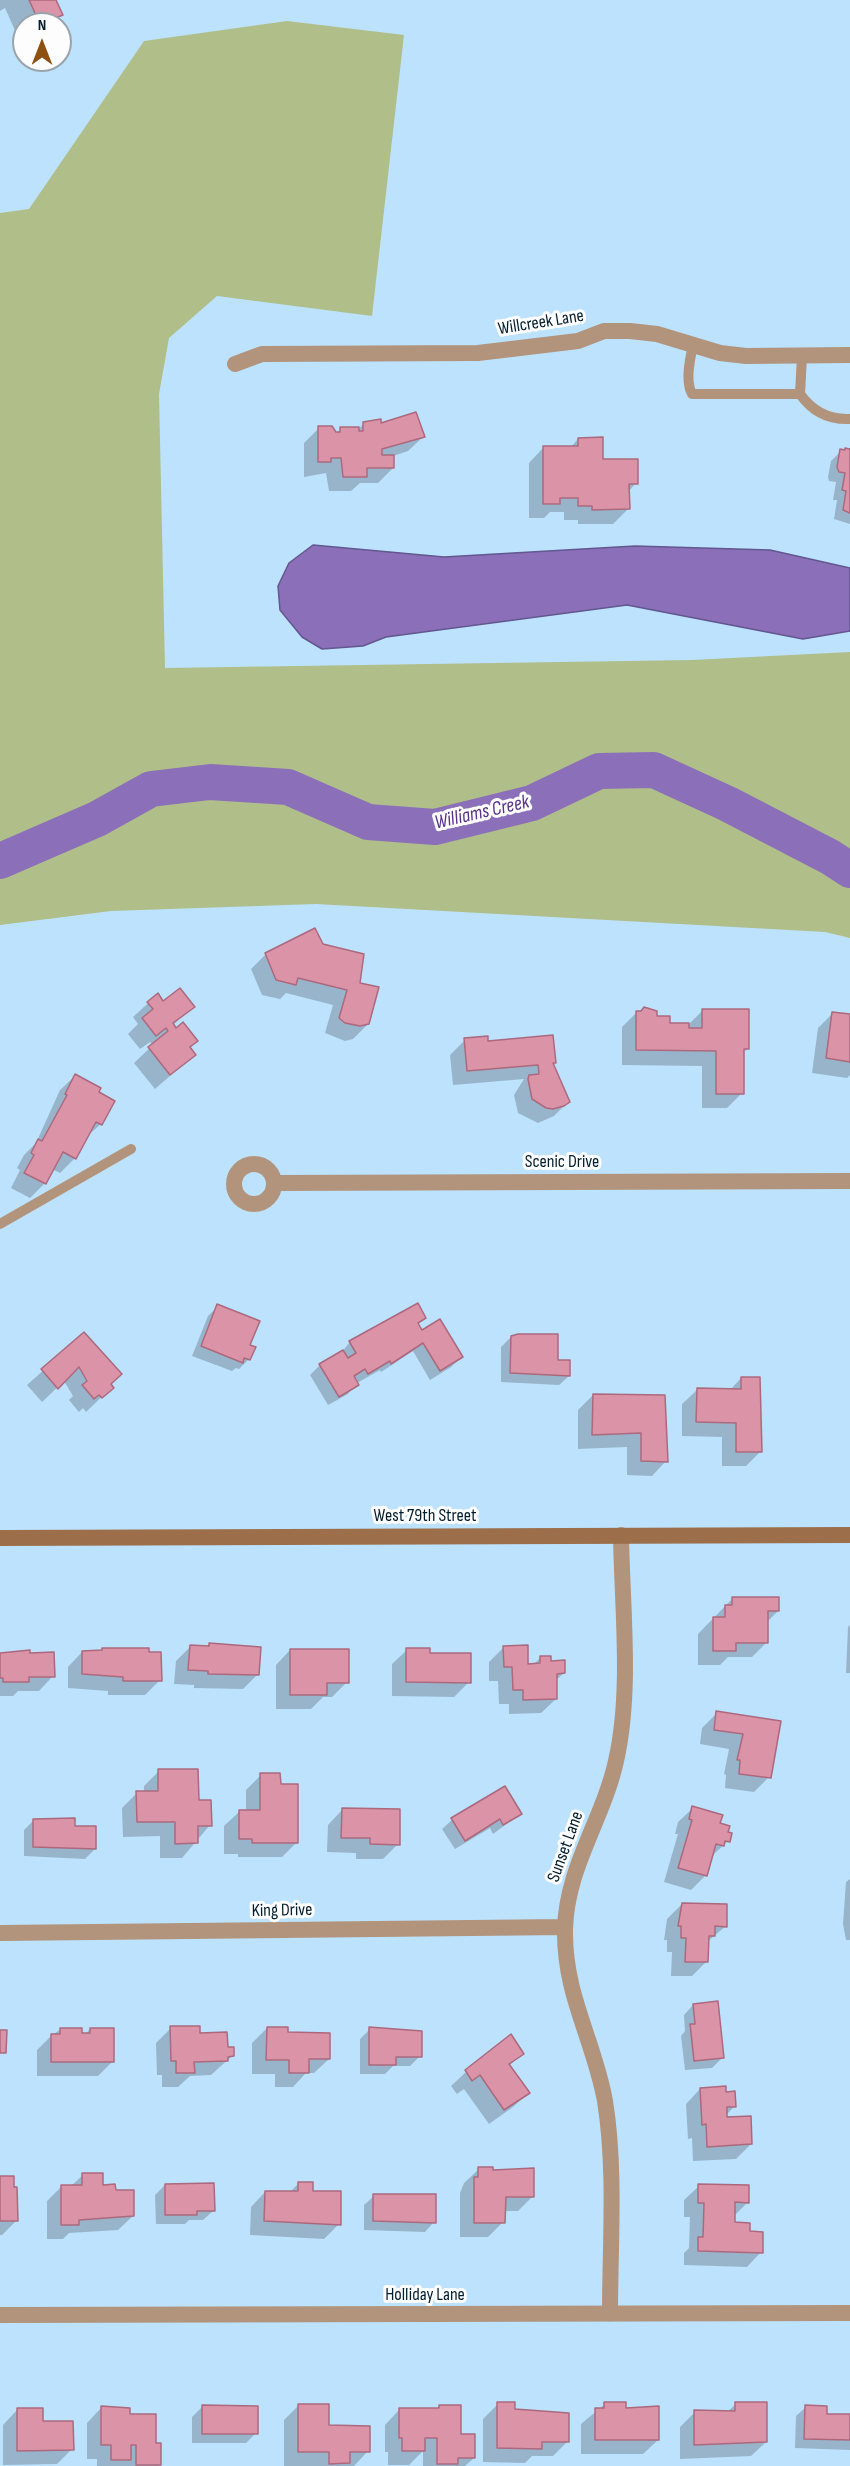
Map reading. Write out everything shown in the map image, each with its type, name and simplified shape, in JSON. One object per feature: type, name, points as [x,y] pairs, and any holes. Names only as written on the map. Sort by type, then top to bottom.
[{"type":"main road","name":"West 79th Street","points":[[0,1538],[850,1535]]},
{"type":"street","name":"Willcreek Lane","points":[[236,364],[262,354],[478,353],[578,341],[604,331],[648,333],[746,356],[850,355]]},
{"type":"street","name":"Scenic Drive","points":[[274,1183],[850,1180]]},
{"type":"street","name":"Sunset Lane","points":[[610,2314],[610,2163],[607,2117],[598,2072],[572,1993],[566,1956],[565,1927],[572,1879],[605,1800],[620,1744],[624,1696],[621,1535]]},
{"type":"street","name":"King Drive","points":[[0,1933],[565,1927]]},
{"type":"street","name":"Holliday Lane","points":[[0,2315],[850,2313]]},
{"type":"lane","points":[[693,345],[689,363],[689,389],[692,394],[800,394]]},
{"type":"lane","points":[[802,356],[800,394],[814,410],[834,419],[850,419]]},
{"type":"lane","points":[[0,1224],[131,1149]]},
{"type":"green space","points":[[287,21],[404,35],[372,316],[217,296],[169,338],[159,394],[165,668],[692,660],[850,652],[850,938],[825,932],[316,904],[111,911],[0,925],[0,213],[29,209],[144,41]]},
{"type":"shaded area","points":[[313,545],[444,557],[635,546],[770,550],[850,568],[850,631],[803,639],[627,605],[386,637],[363,646],[322,649],[302,637],[280,610],[278,586],[289,563]]},
{"type":"building","points":[[29,0],[56,0],[62,12],[34,12]]},
{"type":"building","points":[[416,412],[425,437],[382,449],[382,455],[394,455],[394,468],[367,468],[367,477],[343,477],[341,458],[331,458],[331,462],[318,462],[318,426],[332,426],[336,432],[340,432],[340,427],[359,427],[359,431],[363,431],[363,422],[381,419],[381,423]]},
{"type":"building","points":[[603,437],[603,459],[638,459],[638,484],[629,484],[630,509],[592,510],[592,506],[578,506],[578,498],[560,498],[560,504],[543,504],[543,446],[578,446],[578,438]]},
{"type":"building","points":[[845,448],[850,449],[850,513],[843,510],[846,491],[842,490],[845,473],[839,472],[837,467],[840,449],[845,450]]},
{"type":"building","points":[[315,928],[323,944],[364,954],[360,983],[379,987],[369,1024],[360,1026],[345,1023],[339,1018],[347,990],[298,978],[296,985],[276,980],[265,953]]},
{"type":"building","points":[[180,988],[195,1007],[173,1023],[176,1028],[183,1022],[198,1041],[190,1047],[196,1055],[170,1075],[148,1047],[168,1031],[166,1028],[156,1036],[142,1018],[153,1009],[147,1002],[158,993],[163,1001]]},
{"type":"building","points":[[644,1007],[657,1011],[657,1016],[670,1016],[670,1023],[689,1023],[689,1028],[702,1028],[702,1009],[749,1009],[749,1049],[744,1049],[744,1094],[716,1094],[716,1051],[636,1050],[636,1011],[641,1011]]},
{"type":"building","points":[[832,1012],[850,1014],[850,1062],[826,1058]]},
{"type":"building","points":[[553,1035],[556,1063],[553,1063],[570,1102],[564,1106],[546,1108],[532,1099],[528,1079],[529,1075],[539,1074],[538,1065],[467,1071],[464,1038],[488,1036],[488,1041]]},
{"type":"building","points":[[75,1074],[101,1088],[99,1092],[115,1101],[102,1125],[96,1122],[76,1159],[63,1152],[46,1184],[24,1173],[34,1155],[31,1153],[38,1139],[42,1141],[67,1095],[65,1094]]},
{"type":"building","points":[[418,1303],[426,1318],[418,1323],[422,1330],[440,1319],[463,1357],[440,1371],[423,1343],[391,1364],[390,1361],[368,1374],[365,1369],[354,1376],[359,1385],[339,1397],[319,1364],[343,1350],[348,1358],[356,1353],[349,1341]]},
{"type":"building","points":[[217,1304],[260,1321],[250,1345],[256,1347],[250,1360],[244,1358],[243,1363],[201,1346]]},
{"type":"building","points":[[84,1332],[122,1374],[111,1384],[114,1388],[102,1398],[99,1395],[94,1399],[82,1385],[87,1381],[79,1367],[58,1389],[41,1369]]},
{"type":"building","points":[[558,1334],[558,1360],[570,1360],[570,1376],[510,1373],[511,1336]]},
{"type":"building","points":[[741,1377],[760,1377],[762,1452],[736,1452],[736,1423],[696,1422],[697,1388],[741,1389]]},
{"type":"building","points":[[593,1394],[665,1395],[668,1462],[641,1461],[641,1433],[592,1435]]},
{"type":"building","points":[[732,1597],[779,1597],[779,1611],[768,1611],[768,1643],[736,1643],[736,1651],[713,1651],[713,1617],[725,1617],[725,1605],[732,1605]]},
{"type":"building","points":[[209,1643],[261,1647],[259,1675],[208,1674],[208,1671],[188,1670],[190,1645],[209,1646]]},
{"type":"building","points":[[528,1645],[528,1664],[540,1663],[540,1656],[551,1656],[551,1661],[565,1660],[565,1673],[557,1674],[557,1699],[523,1700],[523,1690],[513,1690],[512,1667],[504,1667],[503,1646]]},
{"type":"building","points":[[102,1648],[149,1648],[149,1652],[161,1652],[162,1681],[123,1681],[123,1677],[82,1674],[82,1651],[102,1650]]},
{"type":"building","points":[[406,1648],[430,1648],[430,1653],[471,1653],[471,1683],[406,1682]]},
{"type":"building","points":[[290,1649],[349,1649],[349,1683],[327,1683],[327,1695],[290,1695]]},
{"type":"building","points":[[30,1650],[30,1653],[54,1652],[55,1677],[29,1677],[29,1682],[3,1682],[3,1678],[0,1678],[0,1653]]},
{"type":"building","points":[[716,1711],[781,1721],[771,1778],[739,1774],[740,1760],[737,1760],[743,1734],[714,1730]]},
{"type":"building","points":[[158,1769],[198,1769],[199,1800],[211,1800],[212,1826],[198,1826],[198,1843],[175,1844],[175,1822],[137,1822],[136,1791],[158,1791]]},
{"type":"building","points":[[260,1773],[280,1773],[281,1784],[298,1784],[298,1843],[252,1843],[252,1839],[239,1839],[239,1810],[260,1810]]},
{"type":"building","points":[[505,1786],[522,1814],[503,1825],[500,1819],[465,1841],[451,1818]]},
{"type":"building","points":[[692,1806],[723,1815],[720,1823],[730,1826],[728,1832],[732,1833],[730,1842],[725,1841],[724,1846],[716,1844],[707,1876],[678,1868],[692,1820],[689,1819]]},
{"type":"building","points":[[342,1808],[400,1809],[400,1845],[370,1844],[370,1838],[341,1838]]},
{"type":"building","points":[[75,1818],[75,1826],[96,1826],[96,1849],[33,1847],[33,1819]]},
{"type":"building","points":[[682,1903],[727,1904],[727,1927],[715,1926],[715,1936],[709,1936],[708,1962],[685,1962],[686,1938],[681,1938],[681,1926],[678,1926]]},
{"type":"building","points":[[718,2001],[724,2058],[694,2061],[690,2024],[695,2024],[693,2004]]},
{"type":"building","points":[[170,2026],[200,2026],[200,2033],[227,2032],[228,2047],[234,2047],[234,2056],[228,2057],[228,2061],[194,2062],[195,2073],[176,2073],[176,2061],[171,2061]]},
{"type":"building","points":[[267,2027],[288,2027],[288,2032],[330,2033],[330,2059],[309,2059],[309,2073],[289,2073],[289,2060],[266,2060]]},
{"type":"building","points":[[369,2027],[422,2031],[422,2057],[396,2057],[396,2065],[369,2065]]},
{"type":"building","points":[[60,2028],[82,2028],[82,2033],[90,2033],[90,2028],[114,2028],[114,2062],[51,2062],[51,2034],[60,2034]]},
{"type":"building","points":[[0,2030],[7,2030],[6,2053],[0,2053]]},
{"type":"building","points":[[511,2034],[524,2054],[509,2064],[530,2093],[504,2110],[480,2075],[472,2081],[465,2070]]},
{"type":"building","points":[[726,2086],[726,2092],[735,2091],[736,2107],[727,2107],[727,2117],[751,2116],[752,2144],[707,2147],[706,2124],[702,2125],[700,2088]]},
{"type":"building","points":[[478,2167],[493,2167],[493,2170],[534,2168],[534,2197],[506,2197],[505,2223],[474,2223],[474,2177],[478,2177]]},
{"type":"building","points":[[82,2173],[103,2173],[103,2185],[115,2184],[116,2190],[134,2190],[134,2216],[79,2220],[79,2225],[61,2225],[61,2185],[82,2185]]},
{"type":"building","points":[[0,2176],[14,2176],[14,2187],[17,2187],[18,2221],[0,2221]]},
{"type":"building","points":[[298,2182],[313,2182],[313,2191],[341,2191],[341,2225],[264,2221],[265,2191],[298,2191]]},
{"type":"building","points":[[214,2183],[215,2211],[197,2211],[197,2215],[165,2215],[165,2184]]},
{"type":"building","points":[[698,2184],[749,2185],[749,2203],[735,2202],[735,2222],[750,2223],[750,2231],[763,2232],[763,2253],[698,2251],[698,2237],[703,2237],[704,2203],[698,2203]]},
{"type":"building","points":[[373,2194],[436,2194],[436,2223],[373,2221]]},
{"type":"building","points":[[497,2402],[515,2402],[515,2409],[569,2413],[569,2442],[542,2442],[542,2449],[497,2448]]},
{"type":"building","points":[[604,2402],[626,2402],[626,2408],[659,2406],[659,2440],[595,2440],[595,2408],[604,2408]]},
{"type":"building","points":[[735,2402],[767,2402],[767,2442],[694,2445],[694,2410],[735,2411]]},
{"type":"building","points":[[298,2404],[329,2404],[329,2425],[370,2426],[370,2452],[350,2452],[350,2463],[329,2464],[329,2452],[298,2452]]},
{"type":"building","points":[[202,2405],[258,2406],[258,2434],[202,2434]]},
{"type":"building","points":[[439,2405],[461,2405],[461,2434],[475,2434],[475,2458],[458,2458],[458,2464],[437,2464],[437,2438],[425,2438],[425,2451],[402,2451],[402,2438],[399,2438],[399,2408],[439,2408]]},
{"type":"building","points":[[805,2405],[827,2406],[827,2414],[850,2414],[850,2440],[804,2439]]},
{"type":"building","points":[[101,2406],[130,2408],[130,2414],[156,2414],[156,2443],[161,2443],[161,2465],[136,2465],[136,2445],[131,2445],[131,2460],[111,2460],[111,2445],[101,2445]]},
{"type":"building","points":[[17,2408],[43,2408],[43,2421],[73,2421],[74,2450],[17,2451]]},
{"type":"waterway","name":"Williams Creek","points":[[0,861],[97,819],[151,789],[210,782],[288,787],[368,822],[435,827],[532,803],[599,771],[654,770],[728,804],[830,857],[850,870]]}]
